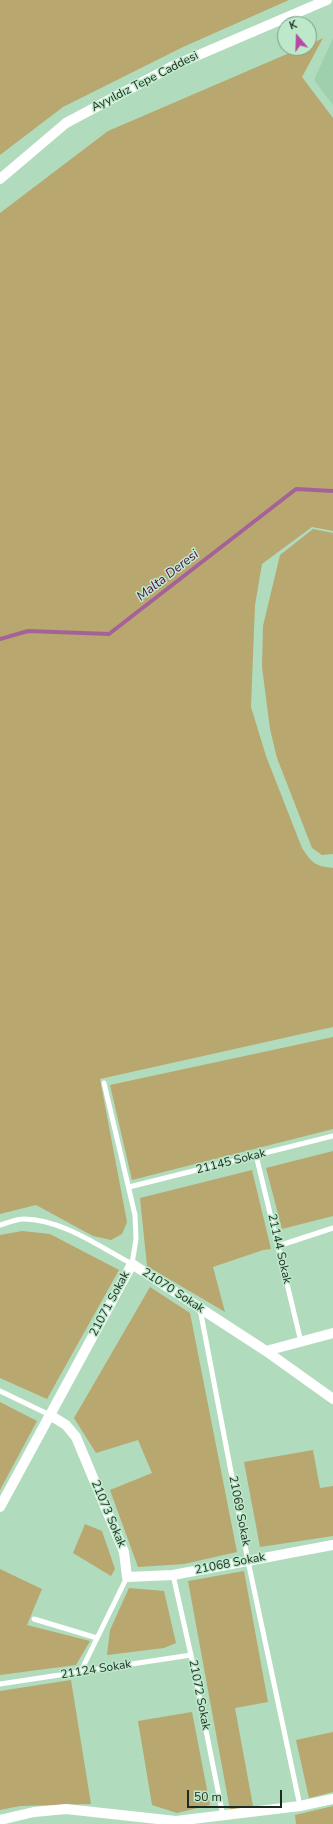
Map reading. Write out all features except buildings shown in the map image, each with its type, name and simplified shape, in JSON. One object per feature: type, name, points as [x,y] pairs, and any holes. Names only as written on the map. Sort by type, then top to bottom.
[{"type":"street","name":"Ayyıldız Tepe Caddesi","points":[[0,179],[66,123],[172,66],[327,0]]},
{"type":"street","name":"21070 Sokak","points":[[132,1264],[266,1351],[333,1398]]},
{"type":"street","name":"21071 Sokak","points":[[0,1507],[132,1264]]},
{"type":"street","points":[[266,1351],[333,1333]]},
{"type":"street","name":"21073 Sokak","points":[[50,1415],[66,1425],[76,1437],[124,1552],[127,1576]]},
{"type":"street","name":"21068 Sokak","points":[[127,1576],[172,1575],[333,1545]]},
{"type":"street","points":[[0,1820],[34,1812],[66,1809],[176,1823],[300,1806],[333,1799]]},
{"type":"lane","name":"21071 Sokak","points":[[104,1082],[135,1215],[136,1239],[132,1264]]},
{"type":"lane","name":"21145 Sokak","points":[[129,1187],[333,1136]]},
{"type":"lane","name":"21144 Sokak","points":[[256,1155],[301,1342]]},
{"type":"lane","name":"21070 Sokak","points":[[0,1225],[23,1219],[48,1222],[132,1264]]},
{"type":"lane","points":[[278,1246],[333,1228]]},
{"type":"lane","name":"21069 Sokak","points":[[200,1309],[248,1560],[300,1806]]},
{"type":"lane","name":"21073 Sokak","points":[[0,1391],[50,1415]]},
{"type":"lane","name":"21072 Sokak","points":[[172,1575],[191,1655],[223,1816]]},
{"type":"lane","points":[[80,1673],[127,1576]]},
{"type":"lane","points":[[34,1620],[97,1638]]},
{"type":"lane","name":"21124 Sokak","points":[[0,1684],[191,1655]]},
{"type":"shaded area","points":[[0,0],[289,0],[183,47],[63,107],[0,155]]},
{"type":"shaded area","points":[[323,38],[317,49],[317,41]]},
{"type":"shaded area","points":[[333,38],[333,105],[314,80]]},
{"type":"shaded area","points":[[282,56],[313,56],[302,77],[333,118],[333,531],[312,527],[262,564],[255,605],[251,707],[266,756],[302,848],[314,863],[333,868],[333,1027],[100,1079],[127,1222],[122,1234],[111,1240],[93,1236],[36,1205],[0,1214],[0,213],[108,131]]},
{"type":"shaded area","points":[[313,529],[333,533],[333,854],[322,855],[312,848],[277,758],[270,729],[262,667],[263,626],[280,555]]},
{"type":"shaded area","points":[[333,1037],[333,1129],[132,1180],[110,1085]]},
{"type":"shaded area","points":[[333,1151],[333,1216],[282,1229],[266,1168]]},
{"type":"shaded area","points":[[252,1170],[271,1249],[263,1250],[213,1267],[225,1312],[147,1266],[140,1198]]},
{"type":"shaded area","points":[[22,1231],[50,1234],[119,1270],[47,1399],[0,1378],[0,1235]]},
{"type":"shaded area","points":[[150,1287],[190,1313],[237,1552],[184,1564],[138,1567],[110,1490],[152,1473],[138,1440],[96,1453],[74,1418]]},
{"type":"shaded area","points":[[0,1402],[37,1421],[0,1490]]},
{"type":"shaded area","points":[[313,1450],[320,1488],[333,1486],[333,1536],[260,1547],[244,1462]]},
{"type":"shaded area","points":[[85,1524],[102,1531],[115,1569],[111,1576],[73,1553]]},
{"type":"shaded area","points":[[0,1569],[42,1589],[27,1625],[90,1641],[76,1665],[0,1675]]},
{"type":"shaded area","points":[[244,1571],[268,1702],[235,1708],[253,1806],[230,1810],[188,1581]]},
{"type":"shaded area","points":[[129,1588],[164,1591],[176,1643],[164,1648],[107,1655],[110,1630]]},
{"type":"shaded area","points":[[71,1680],[91,1804],[20,1806],[0,1810],[0,1691]]},
{"type":"shaded area","points":[[192,1712],[210,1805],[177,1813],[152,1805],[138,1721]]},
{"type":"shaded area","points":[[333,1732],[333,1792],[309,1798],[296,1740]]},
{"type":"shaded area","points":[[333,1806],[333,1824],[296,1824],[295,1815]]},
{"type":"waterway","name":"Malta Deresi","points":[[0,639],[28,631],[109,634],[296,489],[333,491]]}]
